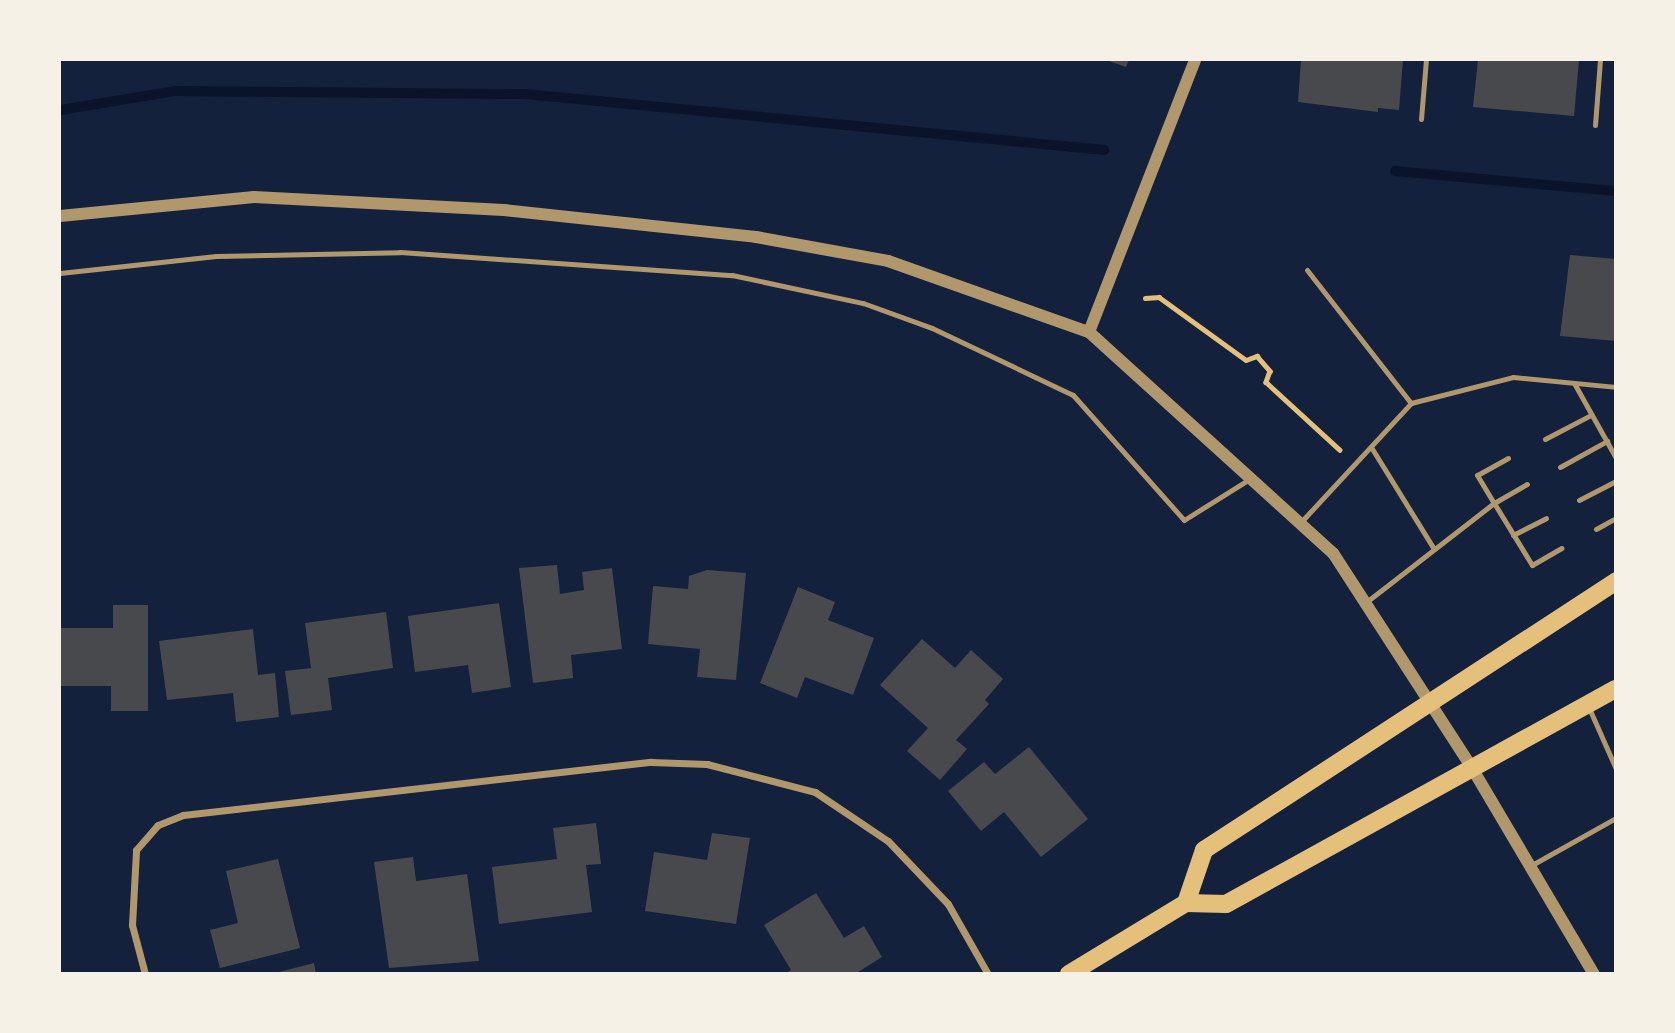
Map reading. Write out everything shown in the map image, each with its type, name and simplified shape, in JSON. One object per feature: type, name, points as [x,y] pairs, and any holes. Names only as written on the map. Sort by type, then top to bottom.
[{"type":"main road","points":[[1186,903],[1204,850],[1615,582]]},
{"type":"main road","points":[[1069,974],[1186,903],[1226,904],[1615,689]]},
{"type":"street","points":[[1089,332],[1195,60]]},
{"type":"street","points":[[60,216],[254,197],[504,210],[757,237],[888,261],[1089,332],[1333,553],[1472,768],[1594,974]]},
{"type":"street","points":[[145,974],[132,925],[136,850],[158,825],[183,815],[651,762],[708,764],[814,792],[888,841],[948,904],[988,974]]},
{"type":"lane","points":[[1421,119],[1426,60]]},
{"type":"lane","points":[[1595,125],[1600,60]]},
{"type":"lane","points":[[60,273],[216,256],[400,252],[732,275],[863,303],[932,328],[1073,395],[1184,520],[1251,478]]},
{"type":"lane","points":[[1307,270],[1411,403]]},
{"type":"lane","points":[[1300,523],[1411,403],[1513,377],[1615,387]]},
{"type":"lane","points":[[1574,383],[1615,458]]},
{"type":"lane","points":[[1545,439],[1591,415]]},
{"type":"lane","points":[[1560,467],[1606,441]]},
{"type":"lane","points":[[1371,447],[1434,549]]},
{"type":"lane","points":[[1508,458],[1477,475],[1532,565],[1562,548]]},
{"type":"lane","points":[[1579,500],[1615,481]]},
{"type":"lane","points":[[1365,603],[1494,503],[1527,484]]},
{"type":"lane","points":[[1513,535],[1546,518]]},
{"type":"lane","points":[[1596,529],[1615,518]]},
{"type":"lane","points":[[1587,706],[1615,769]]},
{"type":"lane","points":[[1530,866],[1615,818]]},
{"type":"path","points":[[1145,298],[1159,297],[1246,360],[1257,356],[1269,371],[1266,382],[1354,465]]},
{"type":"building","points":[[1106,60],[1129,60],[1126,67]]},
{"type":"building","points":[[1301,60],[1403,60],[1399,110],[1378,108],[1378,112],[1298,102]]},
{"type":"building","points":[[1478,60],[1579,60],[1574,116],[1473,107]]},
{"type":"building","points":[[1570,255],[1616,259],[1616,341],[1560,336]]},
{"type":"building","points":[[557,565],[560,594],[584,590],[582,572],[612,568],[622,649],[571,655],[573,678],[533,683],[519,568]]},
{"type":"building","points":[[707,570],[746,573],[736,680],[697,677],[700,649],[648,644],[653,586],[688,589],[689,576]]},
{"type":"building","points":[[798,587],[835,602],[828,620],[874,638],[853,695],[805,677],[797,698],[760,683]]},
{"type":"building","points":[[499,603],[511,687],[472,693],[468,665],[415,672],[408,616]]},
{"type":"building","points":[[113,605],[148,605],[148,711],[111,711],[111,686],[60,686],[60,628],[113,628]]},
{"type":"building","points":[[386,612],[393,668],[328,678],[332,710],[291,715],[285,671],[311,668],[305,623]]},
{"type":"building","points":[[253,629],[258,675],[275,673],[279,717],[236,722],[233,693],[167,700],[159,641]]},
{"type":"building","points":[[922,639],[955,668],[971,650],[1003,679],[985,700],[989,704],[956,740],[967,749],[940,780],[907,751],[928,728],[880,685]]},
{"type":"building","points":[[1029,747],[1088,819],[1041,857],[1004,812],[981,831],[948,791],[984,762],[995,774]]},
{"type":"building","points":[[596,823],[601,864],[586,865],[592,912],[499,924],[492,867],[557,859],[553,828]]},
{"type":"building","points":[[712,833],[750,838],[736,924],[645,911],[654,852],[707,860]]},
{"type":"building","points":[[413,857],[416,881],[467,874],[479,961],[389,968],[374,862]]},
{"type":"building","points":[[278,859],[300,948],[220,968],[210,930],[238,923],[226,871]]},
{"type":"building","points":[[816,893],[844,938],[864,926],[882,957],[855,974],[784,974],[791,970],[764,925]]},
{"type":"building","points":[[314,963],[316,974],[275,974],[275,973]]},
{"type":"waterway","points":[[60,110],[176,91],[525,94],[1104,150]]},
{"type":"waterway","points":[[1395,171],[1616,191]]}]
